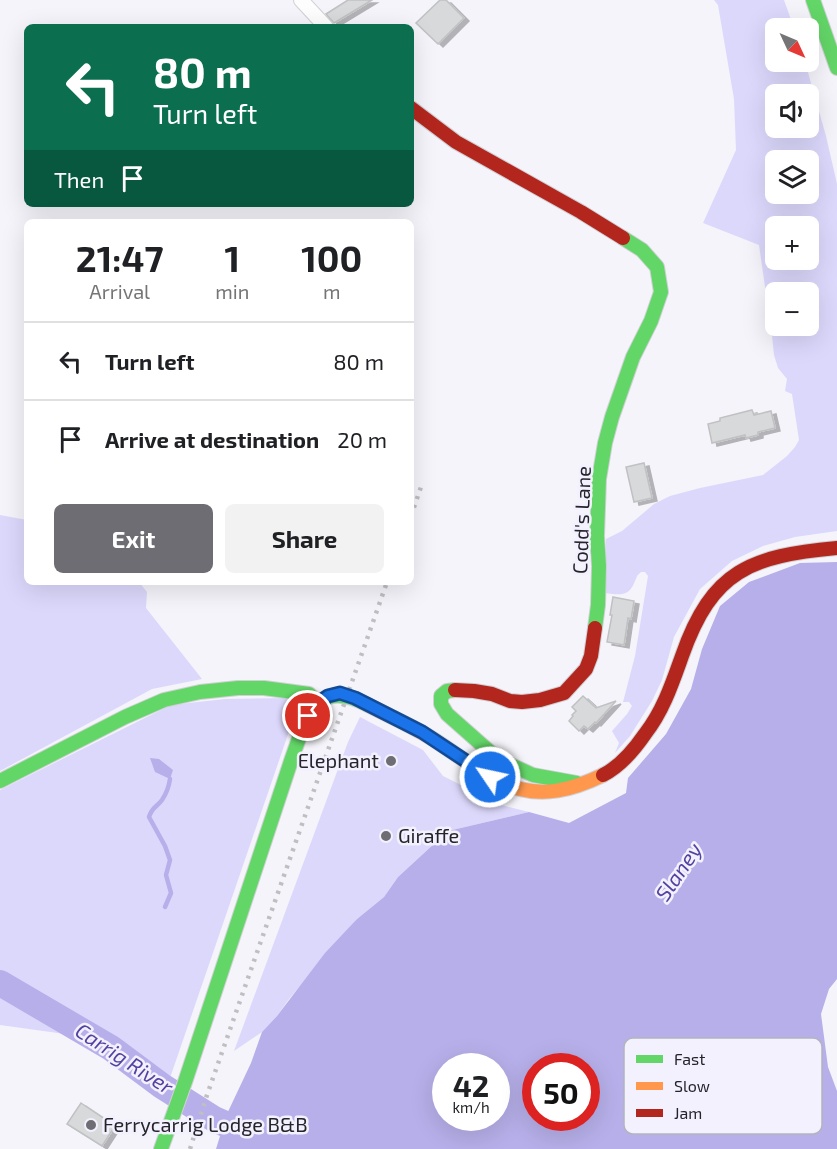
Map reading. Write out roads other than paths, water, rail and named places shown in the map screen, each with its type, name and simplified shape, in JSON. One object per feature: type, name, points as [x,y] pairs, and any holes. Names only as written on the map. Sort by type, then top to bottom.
[{"type":"main road","points":[[813,0],[837,68]]},
{"type":"main road","name":"Codd's Lane","points":[[414,110],[456,142],[642,250],[657,267],[660,292],[651,321],[633,357],[605,443],[600,479],[597,536],[600,585],[591,656],[586,669],[564,693],[540,700],[510,701],[492,694],[456,690],[441,696],[441,704],[447,714],[490,752],[504,761],[533,775],[583,784]]},
{"type":"main road","points":[[161,1149],[292,758],[308,716],[318,703],[328,696],[340,693],[355,698],[422,732],[490,777],[523,791],[553,792],[583,784],[615,768],[647,733],[661,711],[672,686],[689,635],[701,610],[722,585],[743,569],[773,557],[837,548]]},
{"type":"main road","points":[[0,781],[125,717],[164,700],[200,692],[264,688],[309,694],[318,703]]},
{"type":"street","points":[[301,0],[323,24]]},
{"type":"water","name":"Slaney","points":[[837,562],[837,979],[829,989],[821,1014],[828,1067],[837,1091],[837,1149],[216,1149],[220,1136],[214,1119],[226,1116],[251,1063],[262,1032],[325,953],[357,919],[384,897],[398,877],[448,831],[529,812],[569,823],[626,793],[628,778],[666,734],[691,689],[702,649],[720,606],[749,582],[800,563]]},
{"type":"water","points":[[150,758],[159,759],[173,770],[170,779],[155,772]]},
{"type":"waterway","points":[[165,907],[171,893],[166,875],[170,860],[149,817],[163,798],[170,779]]},
{"type":"waterway","name":"Carrig River","points":[[0,983],[111,1048],[162,1086],[214,1119],[282,1149]]},
{"type":"railway","points":[[414,507],[422,484]]},
{"type":"railway","points":[[190,1149],[386,585]]},
{"type":"place","name":"Elephant","points":[[391,761]]},
{"type":"place","name":"Giraffe","points":[[386,836]]},
{"type":"place","name":"Ferrycarrig Lodge B&B","points":[[91,1125]]}]
